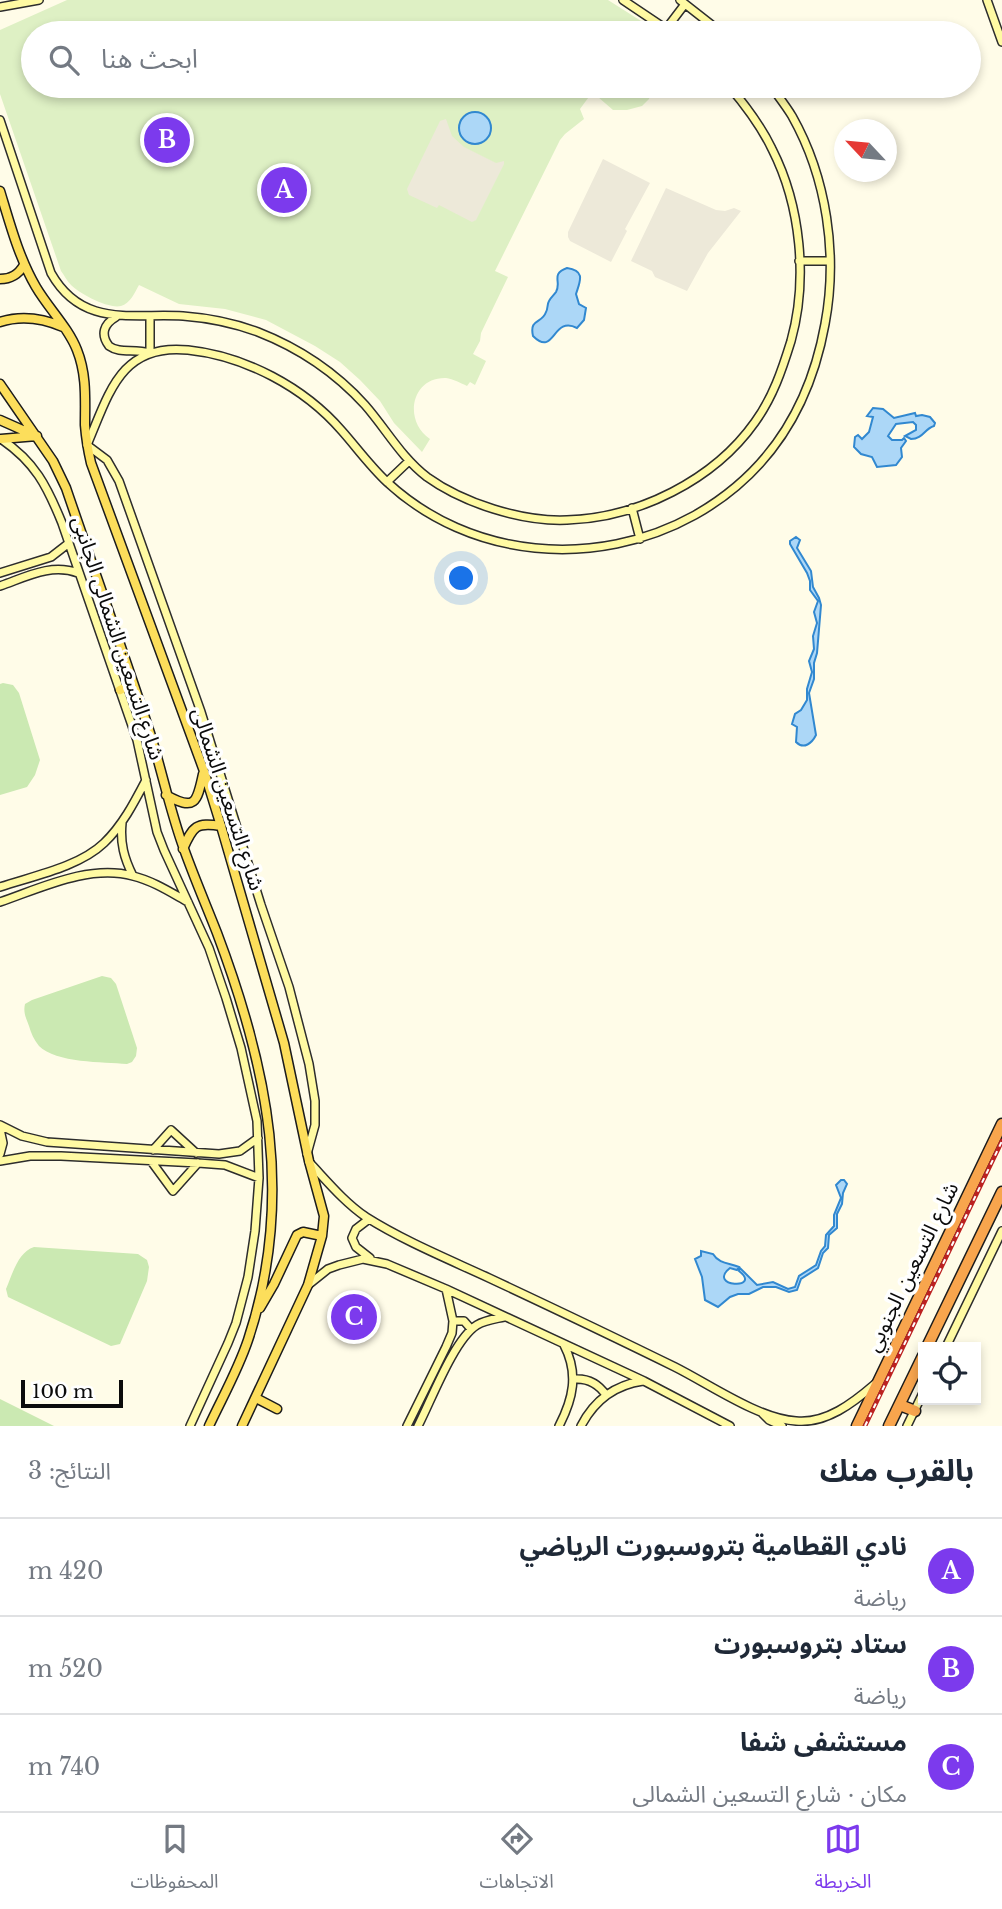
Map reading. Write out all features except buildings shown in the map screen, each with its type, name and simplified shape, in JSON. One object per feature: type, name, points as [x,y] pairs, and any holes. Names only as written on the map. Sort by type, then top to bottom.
[{"type":"highway","name":"شارع التسعين الجنوبي","points":[[857,1426],[1000,1130]]},
{"type":"highway","points":[[929,1342],[1002,1192]]},
{"type":"highway","points":[[889,1426],[918,1367]]},
{"type":"highway","points":[[900,1405],[915,1411]]},
{"type":"main road","name":"شارع التسعين الشمالى","points":[[0,191],[24,264],[44,301],[66,328],[78,352],[86,390],[87,445],[97,483],[204,771],[284,1043],[308,1158],[324,1216],[323,1236],[308,1285],[242,1426]]},
{"type":"main road","points":[[0,279],[15,276],[24,264]]},
{"type":"main road","points":[[0,322],[34,318],[66,328]]},
{"type":"main road","points":[[0,384],[53,461],[66,488],[150,734],[183,849],[218,934],[249,1032],[266,1106],[272,1155],[272,1219],[266,1268],[244,1352],[209,1426]]},
{"type":"main road","points":[[0,420],[37,436]]},
{"type":"main road","points":[[1,439],[37,436]]},
{"type":"main road","points":[[120,690],[133,684]]},
{"type":"main road","points":[[166,795],[180,803],[192,803],[199,794],[204,771]]},
{"type":"main road","points":[[183,849],[197,826],[221,826]]},
{"type":"main road","points":[[255,1315],[274,1284],[297,1235],[303,1232],[323,1236]]},
{"type":"main road","points":[[256,1398],[277,1409]]},
{"type":"street","points":[[0,7],[39,0]]},
{"type":"street","points":[[623,0],[654,21]]},
{"type":"street","points":[[987,0],[1002,42]]},
{"type":"street","points":[[674,21],[683,2],[707,21]]},
{"type":"street","points":[[0,120],[51,274],[71,299],[102,313],[116,316],[186,316],[233,324],[262,334],[296,350],[324,368],[350,390],[409,461],[425,475],[460,496],[484,505],[532,517],[566,520],[591,518],[632,508],[674,491],[727,454],[753,425],[774,391],[792,337],[798,299],[796,227],[791,201],[774,152],[753,116],[739,98]]},
{"type":"street","points":[[779,98],[791,115],[811,160],[826,213],[830,261],[829,304],[815,368],[806,395],[784,433],[757,467],[722,497],[683,522],[640,538],[602,547],[573,550],[544,550],[506,544],[469,533],[417,506],[387,482],[330,418],[293,389],[251,366],[204,352],[169,349],[150,353],[134,361],[117,380],[87,445],[107,460],[119,481],[201,712],[289,987],[309,1064],[315,1101],[315,1125],[308,1158],[354,1208],[369,1219],[760,1410],[797,1422],[820,1419],[851,1404],[878,1381]]},
{"type":"street","points":[[799,261],[830,261]]},
{"type":"street","points":[[116,316],[106,324],[104,330],[103,335],[109,346],[120,351],[138,349],[150,353]]},
{"type":"street","points":[[150,316],[150,353]]},
{"type":"street","name":"شارع التسعين الشمالى الجانبى","points":[[1,439],[24,456],[42,478],[69,543],[137,740],[157,832],[209,947],[241,1048],[257,1121],[259,1178],[248,1277],[239,1313],[220,1362],[190,1426]]},
{"type":"street","points":[[387,482],[409,461]]},
{"type":"street","points":[[632,508],[640,538]]},
{"type":"street","points":[[0,572],[51,557],[69,543]]},
{"type":"street","points":[[0,586],[47,570],[62,569],[78,573]]},
{"type":"street","points":[[0,887],[63,866],[92,853],[122,822],[146,780]]},
{"type":"street","points":[[122,822],[122,851],[133,876]]},
{"type":"street","points":[[63,866],[68,879]]},
{"type":"street","points":[[0,902],[68,879],[109,872],[148,881],[189,902]]},
{"type":"street","points":[[0,1127],[47,1142],[196,1153],[230,1153],[246,1148],[258,1138]]},
{"type":"street","points":[[0,1127],[4,1143],[0,1153]]},
{"type":"street","points":[[153,1150],[171,1130],[196,1153]]},
{"type":"street","points":[[0,1161],[30,1156],[61,1156],[198,1163],[225,1165],[259,1178]]},
{"type":"street","points":[[151,1161],[173,1191],[198,1163]]},
{"type":"street","points":[[369,1219],[356,1229],[352,1238],[356,1247],[371,1259]]},
{"type":"street","points":[[948,1342],[1002,1231]]},
{"type":"street","points":[[308,1285],[328,1269],[340,1265],[363,1259],[387,1264],[644,1381],[730,1426]]},
{"type":"street","points":[[407,1426],[450,1338],[453,1321],[446,1289]]},
{"type":"street","points":[[418,1426],[453,1355],[471,1329],[485,1321],[505,1317]]},
{"type":"street","points":[[453,1321],[464,1321],[471,1329]]},
{"type":"street","points":[[559,1426],[569,1405],[573,1379],[571,1361],[564,1345]]},
{"type":"street","points":[[573,1379],[593,1382],[606,1395]]},
{"type":"street","points":[[581,1426],[591,1410],[606,1395],[627,1385],[644,1381]]},
{"type":"street","points":[[424,1392],[433,1396]]},
{"type":"street","points":[[907,1426],[918,1404]]},
{"type":"street","points":[[760,1410],[769,1420],[782,1426]]},
{"type":"green space","points":[[67,0],[608,0],[641,21],[21,21],[21,98],[588,98],[580,109],[584,119],[560,140],[495,271],[508,277],[473,354],[486,361],[475,385],[470,382],[467,386],[446,378],[434,380],[418,392],[414,412],[416,422],[430,439],[422,452],[394,423],[380,401],[340,362],[266,320],[225,309],[179,304],[139,285],[124,305],[109,305],[87,296],[68,282],[61,271],[0,94],[0,30]]},
{"type":"green space","points":[[599,98],[649,98],[642,106],[613,110]]},
{"type":"green space","points":[[0,684],[13,685],[19,693],[40,760],[27,787],[0,795]]},
{"type":"green space","points":[[102,976],[111,978],[116,984],[137,1048],[132,1062],[127,1064],[68,1059],[47,1052],[39,1046],[26,1018],[25,1004]]},
{"type":"green space","points":[[34,1247],[138,1254],[147,1260],[147,1281],[120,1344],[111,1346],[8,1297],[6,1289],[16,1265],[28,1250]]},
{"type":"green space","points":[[0,1399],[54,1426],[0,1426]]},
{"type":"shaded area","points":[[446,119],[452,136],[464,147],[496,163],[504,161],[476,220],[472,222],[439,205],[437,208],[409,195],[407,189],[440,121]]},
{"type":"shaded area","points":[[603,159],[650,183],[611,262],[570,241],[568,237]]},
{"type":"shaded area","points":[[666,188],[716,210],[734,208],[741,211],[708,253],[687,291],[655,277],[652,271],[631,261]]},
{"type":"water","points":[[475,112],[487,116],[491,128],[487,140],[475,144],[463,140],[459,128],[463,116]]},
{"type":"water","points":[[567,268],[573,269],[580,277],[576,294],[579,304],[586,308],[584,320],[577,328],[563,327],[550,340],[540,341],[533,336],[533,326],[547,311],[548,302],[556,292],[559,273]]},
{"type":"water","points":[[873,408],[883,409],[894,418],[915,413],[916,416],[930,417],[935,423],[915,439],[905,436],[916,430],[913,422],[896,424],[888,436],[892,440],[904,438],[906,441],[901,448],[902,457],[896,465],[877,467],[872,457],[861,454],[854,447],[855,437],[858,435],[862,439],[869,432],[873,417],[867,416]]},
{"type":"water","points":[[796,537],[800,540],[797,548],[811,571],[813,587],[821,605],[814,679],[809,693],[816,735],[805,745],[796,742],[797,727],[792,724],[795,714],[807,700],[812,672],[809,661],[814,649],[813,636],[817,623],[814,612],[818,601],[810,590],[807,573],[790,544]]},
{"type":"water","points":[[841,1180],[847,1184],[837,1214],[837,1228],[829,1235],[828,1248],[823,1253],[818,1268],[801,1279],[797,1290],[789,1292],[776,1287],[763,1287],[749,1294],[730,1297],[718,1307],[705,1300],[702,1277],[695,1259],[701,1256],[701,1251],[739,1267],[737,1270],[730,1268],[724,1274],[725,1279],[734,1284],[744,1281],[745,1277],[739,1271],[740,1268],[757,1285],[773,1282],[788,1289],[795,1287],[799,1276],[816,1265],[825,1246],[826,1235],[834,1226],[834,1215],[841,1198],[836,1185]]},
{"type":"railway","points":[[865,1426],[1002,1141]]},
{"type":"place","name":"ستاد بتروسبورت","points":[[167,140]]},
{"type":"place","name":"نادي القطامية بتروسبورت الرياضي","points":[[284,190]]},
{"type":"place","name":"مستشفى شفا","points":[[354,1317]]}]
